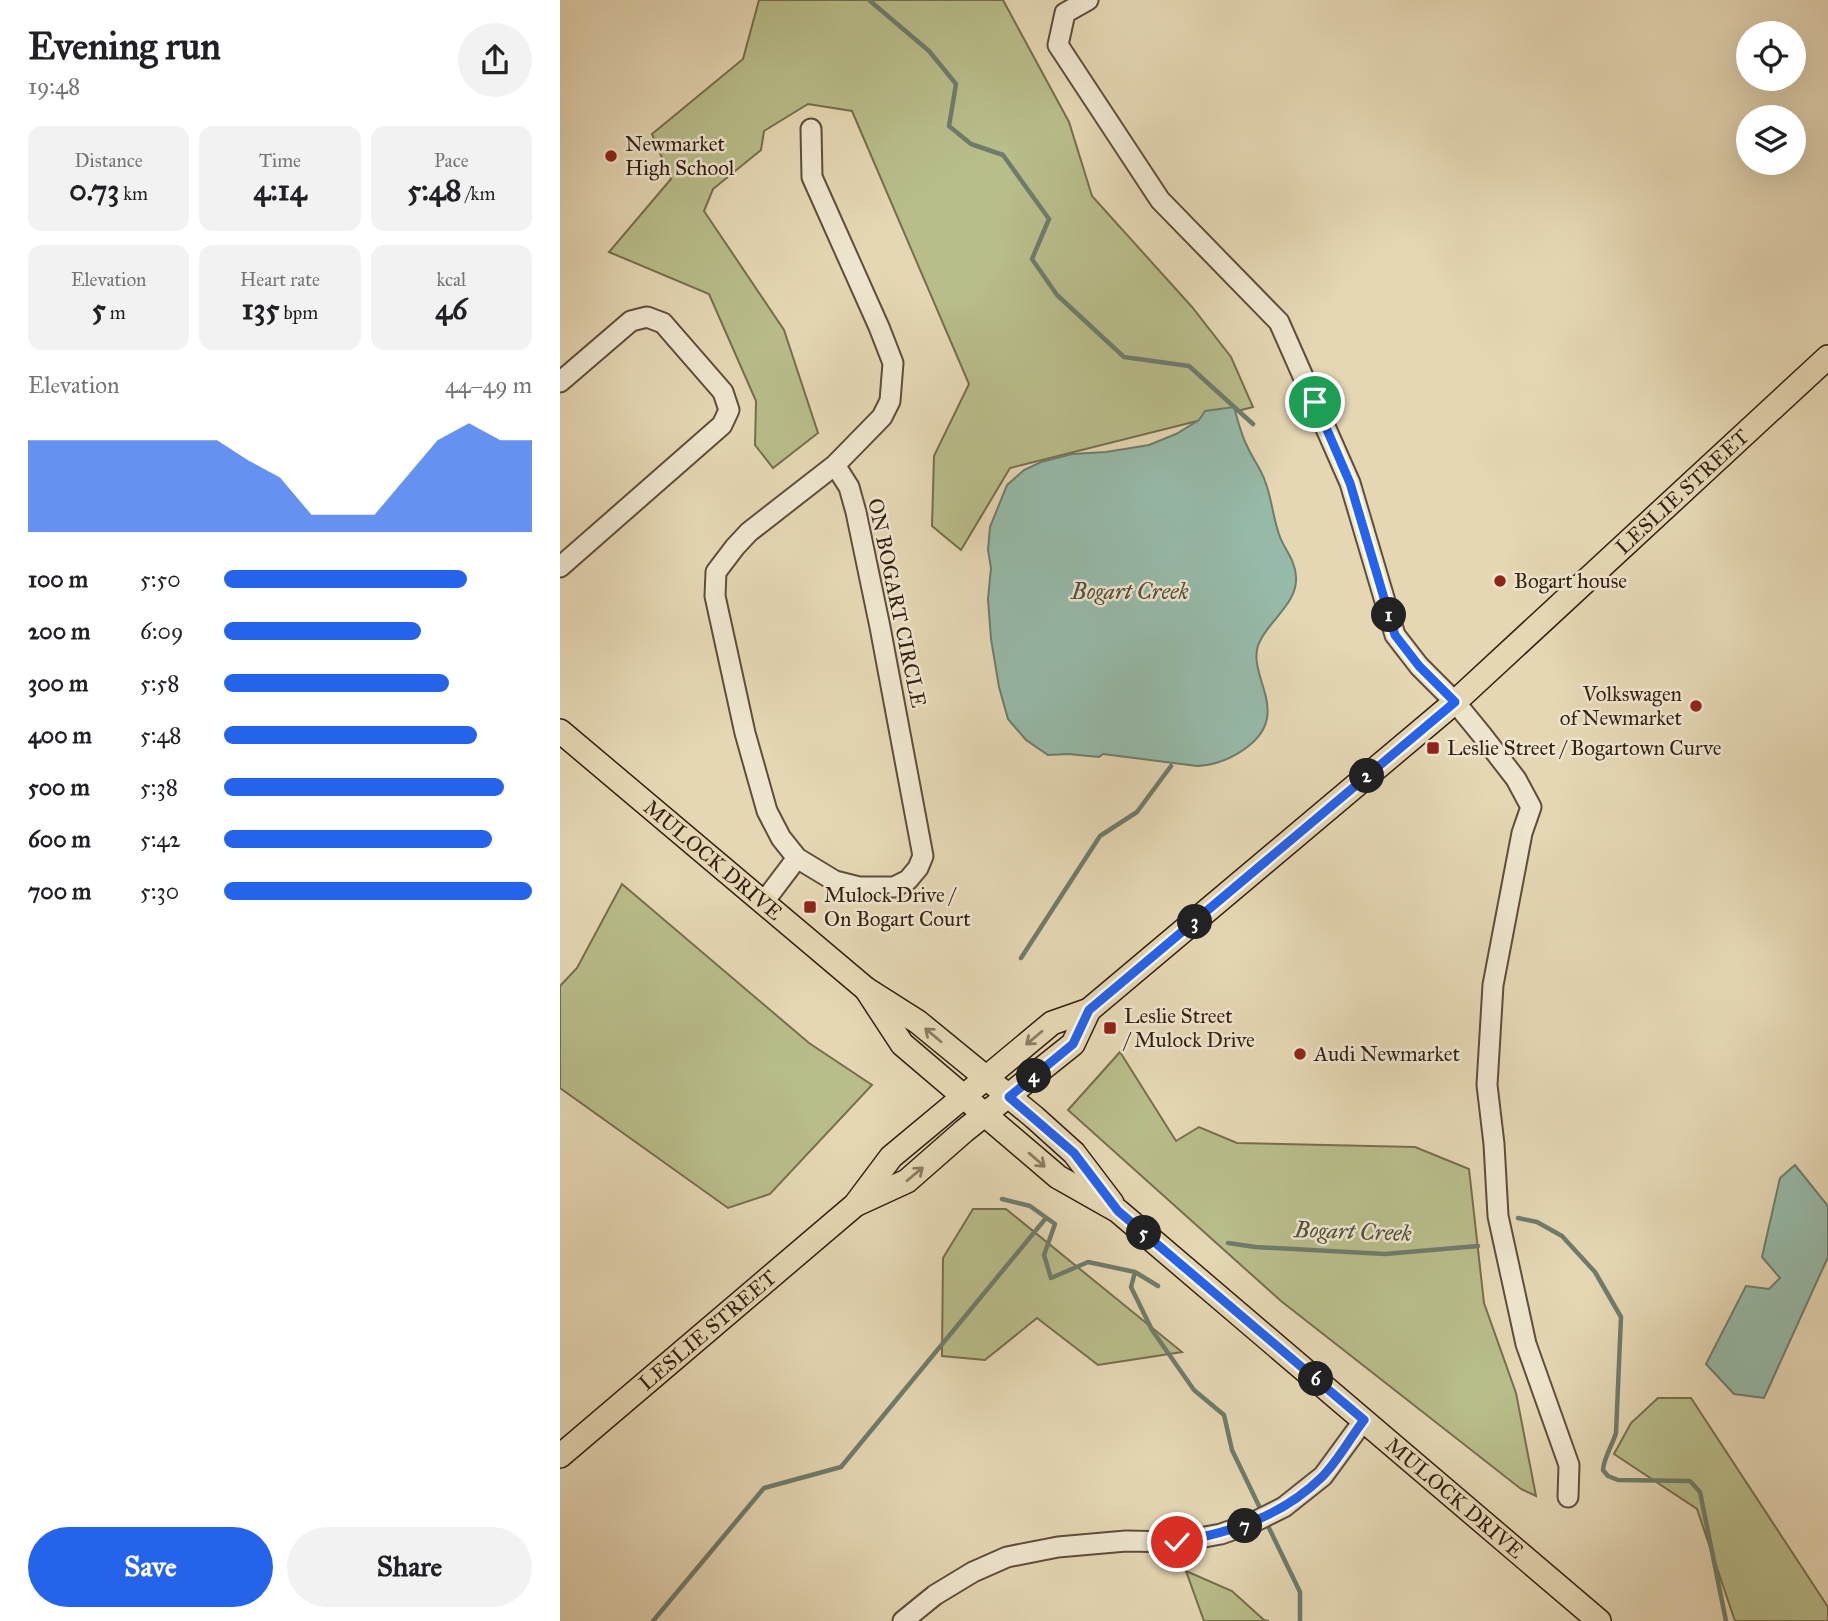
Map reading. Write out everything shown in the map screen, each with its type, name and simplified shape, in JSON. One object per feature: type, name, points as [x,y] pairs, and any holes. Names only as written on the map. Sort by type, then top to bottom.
[{"type":"main road","name":"LESLIE STREET","points":[[560,1456],[855,1205],[891,1157],[1052,1023],[1089,1010],[1455,702],[1828,357]]},
{"type":"main road","name":"MULOCK DRIVE","points":[[560,731],[866,989],[918,1022],[1009,1097],[1074,1153],[1118,1211]]},
{"type":"main road","name":"MULOCK DRIVE","points":[[866,989],[902,1044],[963,1097],[1058,1177],[1118,1211],[1599,1621]]},
{"type":"main road","name":"LESLIE STREET","points":[[855,1205],[907,1181],[1073,1044],[1089,1010]]},
{"type":"street","points":[[1088,0],[1061,7],[1058,45],[1160,200],[1279,322],[1350,483],[1395,635],[1419,666],[1455,702],[1516,779],[1531,807],[1522,833],[1493,985],[1487,1085],[1498,1216],[1526,1344],[1569,1465],[1568,1497]]},
{"type":"street","points":[[811,129],[812,177],[879,327],[892,363],[890,401],[882,417],[835,465]]},
{"type":"street","points":[[560,382],[631,321],[647,317],[663,323],[723,392],[729,410],[722,425],[560,567]]},
{"type":"street","name":"ON BOGART CIRCLE","points":[[835,465],[849,487],[856,512],[923,856],[918,868],[908,880],[894,887],[859,887],[835,881],[797,858],[781,838],[767,811],[745,733],[715,596],[716,572],[749,532],[835,465]]},
{"type":"street","points":[[763,903],[797,858]]},
{"type":"street","points":[[903,1621],[935,1595],[973,1572],[1007,1557],[1059,1547],[1126,1541],[1177,1542],[1221,1534],[1252,1523],[1284,1507],[1323,1476],[1364,1420]]},
{"type":"green space","points":[[759,0],[1003,0],[1069,122],[1092,196],[1192,307],[1231,357],[1253,407],[1010,468],[961,550],[932,526],[934,456],[969,384],[852,111],[808,104],[764,131],[761,150],[713,189],[704,211],[784,330],[818,433],[773,468],[755,445],[756,401],[709,294],[609,252],[671,179],[652,134],[743,59]]},
{"type":"green space","points":[[622,884],[809,1043],[872,1085],[770,1194],[728,1208],[560,1088],[560,986],[577,968]]},
{"type":"green space","points":[[1120,1052],[1176,1141],[1199,1127],[1237,1143],[1415,1147],[1469,1169],[1484,1303],[1516,1393],[1536,1496],[1521,1489],[1281,1301],[1068,1110]]},
{"type":"green space","points":[[973,1209],[1006,1209],[1182,1352],[1098,1365],[1037,1318],[985,1360],[942,1356],[943,1258]]},
{"type":"green space","points":[[1658,1398],[1691,1398],[1828,1607],[1828,1621],[1735,1621],[1697,1509],[1614,1454],[1631,1423]]},
{"type":"green space","points":[[1186,1571],[1232,1591],[1264,1620],[1269,1621],[1204,1621]]},
{"type":"water","name":"Bogart Creek","points":[[1234,407],[1243,438],[1265,481],[1282,542],[1296,572],[1293,595],[1264,633],[1257,654],[1267,707],[1266,721],[1260,734],[1234,756],[1197,766],[1103,754],[1099,757],[1048,755],[1026,740],[1008,719],[999,687],[991,639],[988,599],[991,568],[988,550],[990,527],[1007,485],[1024,470],[1041,462],[1072,454],[1149,445],[1176,434],[1199,420],[1205,411]]},
{"type":"water","points":[[1795,1165],[1828,1206],[1828,1257],[1764,1398],[1734,1394],[1706,1364],[1746,1286],[1769,1289],[1780,1278],[1762,1257],[1780,1178]]},
{"type":"waterway","name":"Bogart Creek","points":[[869,0],[929,51],[956,84],[949,126],[971,144],[1003,155],[1049,219],[1032,259],[1057,295],[1124,357],[1189,366],[1253,424]]},
{"type":"waterway","name":"Bogart Creek","points":[[1021,958],[1100,836],[1137,812],[1171,766]]},
{"type":"waterway","name":"Bogart Creek","points":[[1002,1199],[1030,1206],[1055,1224],[1044,1255],[1051,1278],[1088,1262],[1135,1272],[1158,1286]]},
{"type":"waterway","points":[[653,1621],[764,1488],[841,1467],[1046,1218]]},
{"type":"waterway","name":"Bogart Creek","points":[[1518,1218],[1537,1222],[1562,1236],[1595,1272],[1621,1317],[1616,1433],[1603,1470],[1608,1476],[1618,1480],[1690,1481],[1700,1492],[1726,1621]]},
{"type":"waterway","name":"Bogart Creek","points":[[1228,1243],[1255,1247],[1385,1254],[1478,1246]]},
{"type":"waterway","points":[[1135,1272],[1131,1287],[1152,1330],[1194,1390],[1224,1415],[1232,1450],[1259,1506]]},
{"type":"waterway","points":[[1269,1528],[1300,1592],[1300,1621]]},
{"type":"place","name":"Newmarket High School","points":[[611,156]]},
{"type":"place","name":"Bogart house","points":[[1500,581]]},
{"type":"place","name":"Volkswagen of Newmarket","points":[[1696,706]]},
{"type":"place","name":"Leslie Street / Bogartown Curve","points":[[1433,748]]},
{"type":"place","name":"Mulock Drive / On Bogart Court","points":[[810,907]]},
{"type":"place","name":"Leslie Street / Mulock Drive","points":[[1110,1028]]},
{"type":"place","name":"Audi Newmarket","points":[[1300,1054]]},
{"type":"route","points":[[1177,1542],[1221,1534],[1252,1523],[1284,1507],[1323,1476],[1364,1420],[1118,1211],[1074,1153],[1009,1097],[1073,1044],[1089,1010],[1455,702],[1419,666],[1395,635],[1350,483],[1315,402]]}]
